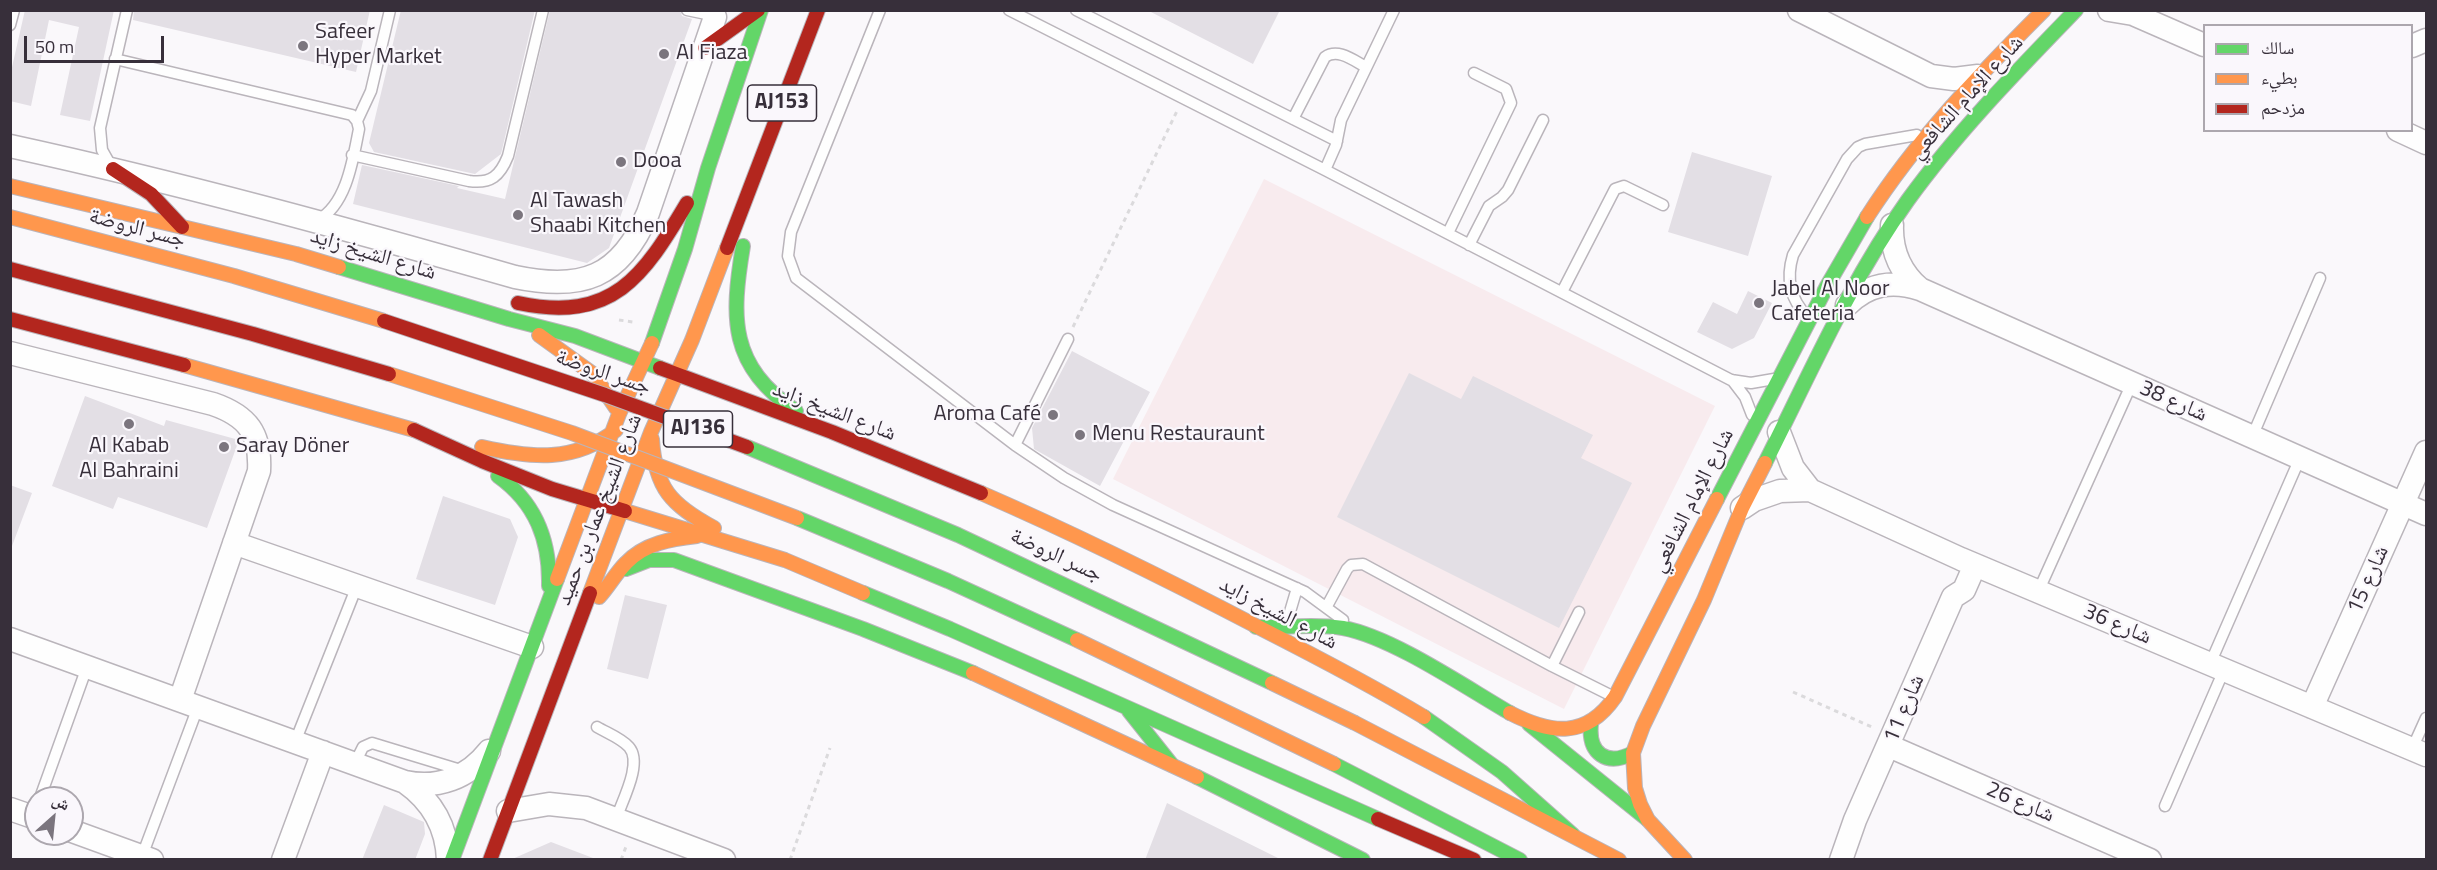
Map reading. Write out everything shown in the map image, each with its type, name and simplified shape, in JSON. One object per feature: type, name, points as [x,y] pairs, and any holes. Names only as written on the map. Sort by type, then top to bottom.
[{"type":"main road","points":[[705,48],[759,10]]},
{"type":"main road","name":"شارع الشيخ عمار بن حميد","points":[[450,860],[611,435],[650,367],[658,330],[759,10]]},
{"type":"main road","name":"شارع الإمام الشافعي","points":[[1592,723],[1615,697],[1779,378],[1865,220],[1932,127],[2043,10]]},
{"type":"main road","name":"شارع الإمام الشافعي","points":[[1685,860],[1648,820],[1640,804],[1635,788],[1633,753],[1643,726],[1704,600],[1742,508],[1866,266],[1892,225],[1955,138],[2080,11]]},
{"type":"main road","name":"شارع الشيخ عمار بن حميد","points":[[490,860],[651,432],[692,340],[818,13]]},
{"type":"main road","points":[[408,287],[550,309],[569,309],[608,298],[626,287],[642,273],[668,236],[708,168]]},
{"type":"main road","points":[[113,169],[151,194],[182,227]]},
{"type":"main road","name":"شارع الشيخ زايد","points":[[10,186],[296,254],[509,319],[575,336],[650,367],[676,373],[767,410],[832,432],[1051,524],[1121,556],[1422,716],[1502,772],[1573,835]]},
{"type":"main road","points":[[747,197],[745,233],[735,304],[736,329],[744,354],[756,374],[771,392],[789,407],[832,432]]},
{"type":"main road","name":"جسر الروضة","points":[[10,218],[232,276],[404,328],[569,382],[742,446],[903,511],[1042,572],[1354,723],[1573,835]]},
{"type":"main road","name":"AJ136","points":[[10,269],[224,325],[395,375],[649,460],[809,522],[967,589],[1334,764],[1520,860]]},
{"type":"main road","points":[[10,318],[249,382],[341,411],[503,452],[531,455],[563,454],[585,449],[611,435]]},
{"type":"main road","points":[[509,319],[553,344],[593,374],[607,393],[621,419],[629,445],[633,479]]},
{"type":"main road","points":[[593,374],[597,404]]},
{"type":"main road","points":[[621,419],[651,400],[667,395],[682,403],[668,414],[653,449]]},
{"type":"main road","points":[[651,400],[653,449],[662,487],[688,513],[705,524],[785,560],[950,628],[1126,708],[1474,860]]},
{"type":"main road","points":[[732,411],[767,410]]},
{"type":"main road","points":[[341,411],[489,472],[510,484],[521,494],[537,519],[549,557],[547,606]]},
{"type":"main road","points":[[563,454],[585,435],[591,425]]},
{"type":"main road","points":[[414,430],[552,489],[785,560]]},
{"type":"main road","points":[[606,589],[627,561],[649,545],[704,535]]},
{"type":"main road","points":[[582,616],[622,572],[633,564],[655,558],[674,560],[974,674],[1172,765],[1363,860]]},
{"type":"main road","points":[[1256,627],[1284,629],[1324,626],[1354,631],[1388,646],[1523,719],[1648,820]]},
{"type":"main road","points":[[1126,708],[1172,765]]},
{"type":"main road","points":[[1523,719],[1557,729],[1574,729],[1592,723],[1590,741],[1600,756],[1617,760],[1633,753]]},
{"type":"main road","points":[[1573,835],[1619,860]]},
{"type":"street","points":[[1799,10],[1920,72],[1943,79],[1978,76]]},
{"type":"street","points":[[2109,10],[2145,15],[2203,44]]},
{"type":"street","points":[[10,146],[317,220],[514,277],[544,283],[571,282],[597,274],[620,259],[638,238],[717,14]]},
{"type":"street","points":[[2413,46],[2427,40]]},
{"type":"street","points":[[1920,72],[1933,89],[1936,99],[1932,127]]},
{"type":"street","points":[[2402,132],[2427,143]]},
{"type":"street","name":"شارع 38","points":[[1892,225],[1892,238],[1899,264],[1920,289]]},
{"type":"street","name":"شارع 38","points":[[1844,308],[1855,297],[1870,288],[1897,284],[1920,289],[2427,514]]},
{"type":"street","points":[[10,353],[230,410],[245,421],[255,436],[260,453],[259,471],[234,543],[189,703]]},
{"type":"street","name":"شارع 36","points":[[1779,432],[1793,468],[1810,490]]},
{"type":"street","name":"شارع 15","points":[[2312,707],[2427,452]]},
{"type":"street","name":"شارع 36","points":[[1742,508],[1780,491],[1810,490],[1968,562],[2419,752]]},
{"type":"street","points":[[234,543],[532,647]]},
{"type":"street","name":"شارع 11","points":[[1841,860],[1855,820],[1953,597],[1950,585],[1968,562]]},
{"type":"street","points":[[10,639],[405,782],[437,783],[458,777],[488,753],[495,741]]},
{"type":"street","name":"شارع 26","points":[[1891,741],[2150,860]]},
{"type":"street","points":[[283,860],[323,752]]},
{"type":"street","points":[[405,782],[423,796],[437,814],[445,835],[450,860]]},
{"type":"street","points":[[508,811],[536,806],[568,805],[586,808],[724,860]]},
{"type":"street","name":"شارع 11","points":[[1830,860],[1855,820]]},
{"type":"street","points":[[84,836],[141,857]]},
{"type":"lane","points":[[10,24],[14,10]]},
{"type":"lane","points":[[113,169],[102,150],[100,139],[104,105],[126,10]]},
{"type":"lane","points":[[317,220],[327,214],[338,201],[359,129],[357,121],[371,91],[390,10]]},
{"type":"lane","points":[[352,155],[469,181],[482,183],[495,178],[503,168],[508,156],[543,10]]},
{"type":"lane","points":[[687,10],[717,14]]},
{"type":"lane","points":[[880,10],[791,232],[788,250],[796,278],[1015,445],[1064,478],[1098,497],[1296,588],[1327,606],[1354,631]]},
{"type":"lane","points":[[1009,10],[1326,170],[1731,380],[1745,397],[1755,427]]},
{"type":"lane","points":[[1077,10],[1337,141]]},
{"type":"lane","points":[[1326,170],[1337,141],[1341,120],[1394,10]]},
{"type":"lane","points":[[1293,119],[1325,57],[1334,53],[1340,54],[1366,67]]},
{"type":"lane","points":[[115,59],[345,112],[357,121]]},
{"type":"lane","points":[[1448,233],[1511,103],[1506,89],[1474,73]]},
{"type":"lane","points":[[1469,244],[1490,206],[1502,198],[1508,190],[1543,120]]},
{"type":"lane","points":[[1810,319],[1801,310],[1791,289],[1790,266],[1793,255],[1847,159],[1858,147],[1865,144],[1932,127]]},
{"type":"lane","points":[[1562,292],[1615,189],[1624,186],[1663,205]]},
{"type":"lane","points":[[2252,437],[2320,278]]},
{"type":"lane","points":[[1015,445],[1068,339]]},
{"type":"lane","points":[[1731,380],[1760,382],[1779,378]]},
{"type":"lane","points":[[2038,592],[2132,383]]},
{"type":"lane","points":[[2165,806],[2300,458]]},
{"type":"lane","points":[[1327,606],[1347,569],[1351,565],[1363,564],[1552,666],[1615,697]]},
{"type":"lane","points":[[295,742],[357,586]]},
{"type":"lane","points":[[1284,629],[1292,609],[1296,588]]},
{"type":"lane","points":[[1552,666],[1579,612]]},
{"type":"lane","points":[[45,786],[87,667]]},
{"type":"lane","points":[[141,857],[189,703]]},
{"type":"lane","points":[[2419,752],[2427,718]]},
{"type":"lane","points":[[597,727],[622,741],[631,749],[633,756],[633,770],[616,819]]},
{"type":"lane","points":[[355,764],[363,747],[372,743],[467,772]]},
{"type":"path","points":[[1068,339],[1182,98]]},
{"type":"path","points":[[1793,692],[1891,741]]},
{"type":"path","points":[[790,860],[830,748]]},
{"type":"shaded area","points":[[1264,179],[1715,406],[1564,709],[1113,479]]},
{"type":"building","points":[[25,10],[114,10],[90,121],[60,115],[79,27],[49,20],[31,106],[10,101],[10,76]]},
{"type":"building","name":"Safeer Hyper Market","points":[[134,10],[370,10],[356,72],[133,20]]},
{"type":"building","points":[[401,10],[535,10],[501,154],[475,174],[374,152],[369,143]]},
{"type":"building","points":[[550,10],[680,10],[682,16],[692,19],[609,248],[587,263],[353,204],[362,165],[459,186],[457,188],[505,199]]},
{"type":"building","points":[[1147,10],[1280,10],[1253,64]]},
{"type":"building","points":[[1692,152],[1772,176],[1748,256],[1668,232]]},
{"type":"building","points":[[1748,291],[1772,303],[1754,338],[1732,349],[1697,332],[1713,302],[1737,314]]},
{"type":"building","points":[[1072,351],[1150,392],[1100,486],[1034,449],[1032,428]]},
{"type":"building","points":[[1409,373],[1461,399],[1473,376],[1593,435],[1581,458],[1632,483],[1559,628],[1337,517]]},
{"type":"building","points":[[85,396],[164,426],[166,420],[239,440],[207,528],[118,497],[113,509],[52,486]]},
{"type":"building","points":[[10,485],[32,493],[12,546],[10,546]]},
{"type":"building","points":[[443,496],[510,519],[518,537],[495,605],[416,579]]},
{"type":"building","points":[[625,595],[667,605],[648,679],[607,669]]},
{"type":"building","points":[[1167,803],[1282,860],[1145,860]]},
{"type":"building","points":[[384,805],[424,822],[425,834],[415,860],[362,860]]},
{"type":"building","points":[[551,842],[593,858],[593,860],[510,860]]},
{"type":"traffic: fast","points":[[652,343],[685,249],[708,168],[761,10]]},
{"type":"traffic: fast","points":[[1765,463],[1849,295],[1908,200],[1968,126],[2076,10]]},
{"type":"traffic: fast","points":[[1717,499],[1827,286],[1867,217]]},
{"type":"traffic: fast","points":[[743,246],[737,296],[740,339],[747,358],[758,376],[774,394],[796,411]]},
{"type":"traffic: fast","points":[[339,267],[509,319],[575,336],[660,368]]},
{"type":"traffic: fast","points":[[747,447],[958,535],[1272,683]]},
{"type":"traffic: fast","points":[[498,476],[522,498],[538,524],[547,553],[549,586]]},
{"type":"traffic: fast","points":[[797,518],[948,581],[1077,640]]},
{"type":"traffic: fast","points":[[626,569],[649,560],[674,560],[863,629],[973,673]]},
{"type":"traffic: fast","points":[[452,860],[557,579]]},
{"type":"traffic: fast","points":[[863,593],[950,629],[1378,819]]},
{"type":"traffic: fast","points":[[1256,627],[1321,626],[1362,633],[1406,652],[1510,713]]},
{"type":"traffic: fast","points":[[1129,711],[1172,765]]},
{"type":"traffic: fast","points":[[1424,717],[1502,772],[1573,835]]},
{"type":"traffic: fast","points":[[1529,724],[1647,819]]},
{"type":"traffic: fast","points":[[1591,724],[1592,743],[1601,755],[1615,758],[1633,753]]},
{"type":"traffic: fast","points":[[1334,764],[1520,860]]},
{"type":"traffic: fast","points":[[1197,777],[1363,860]]},
{"type":"traffic: slow","points":[[1867,217],[1886,188],[1928,134],[1973,83],[2044,10]]},
{"type":"traffic: slow","points":[[10,186],[296,254],[339,267]]},
{"type":"traffic: slow","points":[[10,217],[234,276],[384,321]]},
{"type":"traffic: slow","points":[[590,593],[651,432],[692,340],[727,248]]},
{"type":"traffic: slow","points":[[539,335],[593,374],[616,408]]},
{"type":"traffic: slow","points":[[557,579],[619,414],[652,343]]},
{"type":"traffic: slow","points":[[184,365],[414,430]]},
{"type":"traffic: slow","points":[[389,374],[572,433],[797,518]]},
{"type":"traffic: slow","points":[[482,447],[518,454],[568,453],[600,441],[616,430]]},
{"type":"traffic: slow","points":[[652,439],[657,470],[668,493],[676,503],[714,528]]},
{"type":"traffic: slow","points":[[1685,860],[1648,820],[1640,804],[1635,788],[1633,753],[1643,726],[1704,600],[1742,508],[1765,463]]},
{"type":"traffic: slow","points":[[981,493],[1191,592],[1343,671],[1424,717]]},
{"type":"traffic: slow","points":[[1510,713],[1540,725],[1567,729],[1580,726],[1604,711],[1615,697],[1717,499]]},
{"type":"traffic: slow","points":[[625,511],[785,560],[863,593]]},
{"type":"traffic: slow","points":[[599,597],[622,567],[641,551],[668,541],[697,536]]},
{"type":"traffic: slow","points":[[1077,640],[1334,764]]},
{"type":"traffic: slow","points":[[973,673],[1197,777]]},
{"type":"traffic: slow","points":[[1272,683],[1355,723]]},
{"type":"traffic: slow","points":[[1355,723],[1619,860]]},
{"type":"traffic: jam","points":[[705,48],[758,10]]},
{"type":"traffic: jam","points":[[727,248],[818,10]]},
{"type":"traffic: jam","points":[[113,169],[151,194],[182,227]]},
{"type":"traffic: jam","points":[[518,303],[551,307],[578,306],[602,300],[622,288],[639,272],[655,253],[687,203]]},
{"type":"traffic: jam","points":[[10,269],[253,334],[389,374]]},
{"type":"traffic: jam","points":[[10,319],[184,365]]},
{"type":"traffic: jam","points":[[384,321],[605,395],[747,447]]},
{"type":"traffic: jam","points":[[660,368],[832,432],[981,493]]},
{"type":"traffic: jam","points":[[414,430],[552,489],[625,511]]},
{"type":"traffic: jam","points":[[490,860],[590,593]]},
{"type":"traffic: jam","points":[[1378,819],[1474,860]]},
{"type":"place","name":"Safeer Hyper Market","points":[[303,46]]},
{"type":"place","name":"Al Fiaza","points":[[664,54]]},
{"type":"place","name":"Dooa","points":[[621,162]]},
{"type":"place","name":"Al Tawash Shaabi Kitchen","points":[[518,215]]},
{"type":"place","name":"Jabel Al Noor Cafeteria","points":[[1759,303]]},
{"type":"place","name":"Aroma Café","points":[[1053,415]]},
{"type":"place","name":"Al Kabab Al Bahraini","points":[[129,424]]},
{"type":"place","name":"Menu Restauraunt","points":[[1080,435]]},
{"type":"place","name":"Saray Döner","points":[[224,447]]}]
